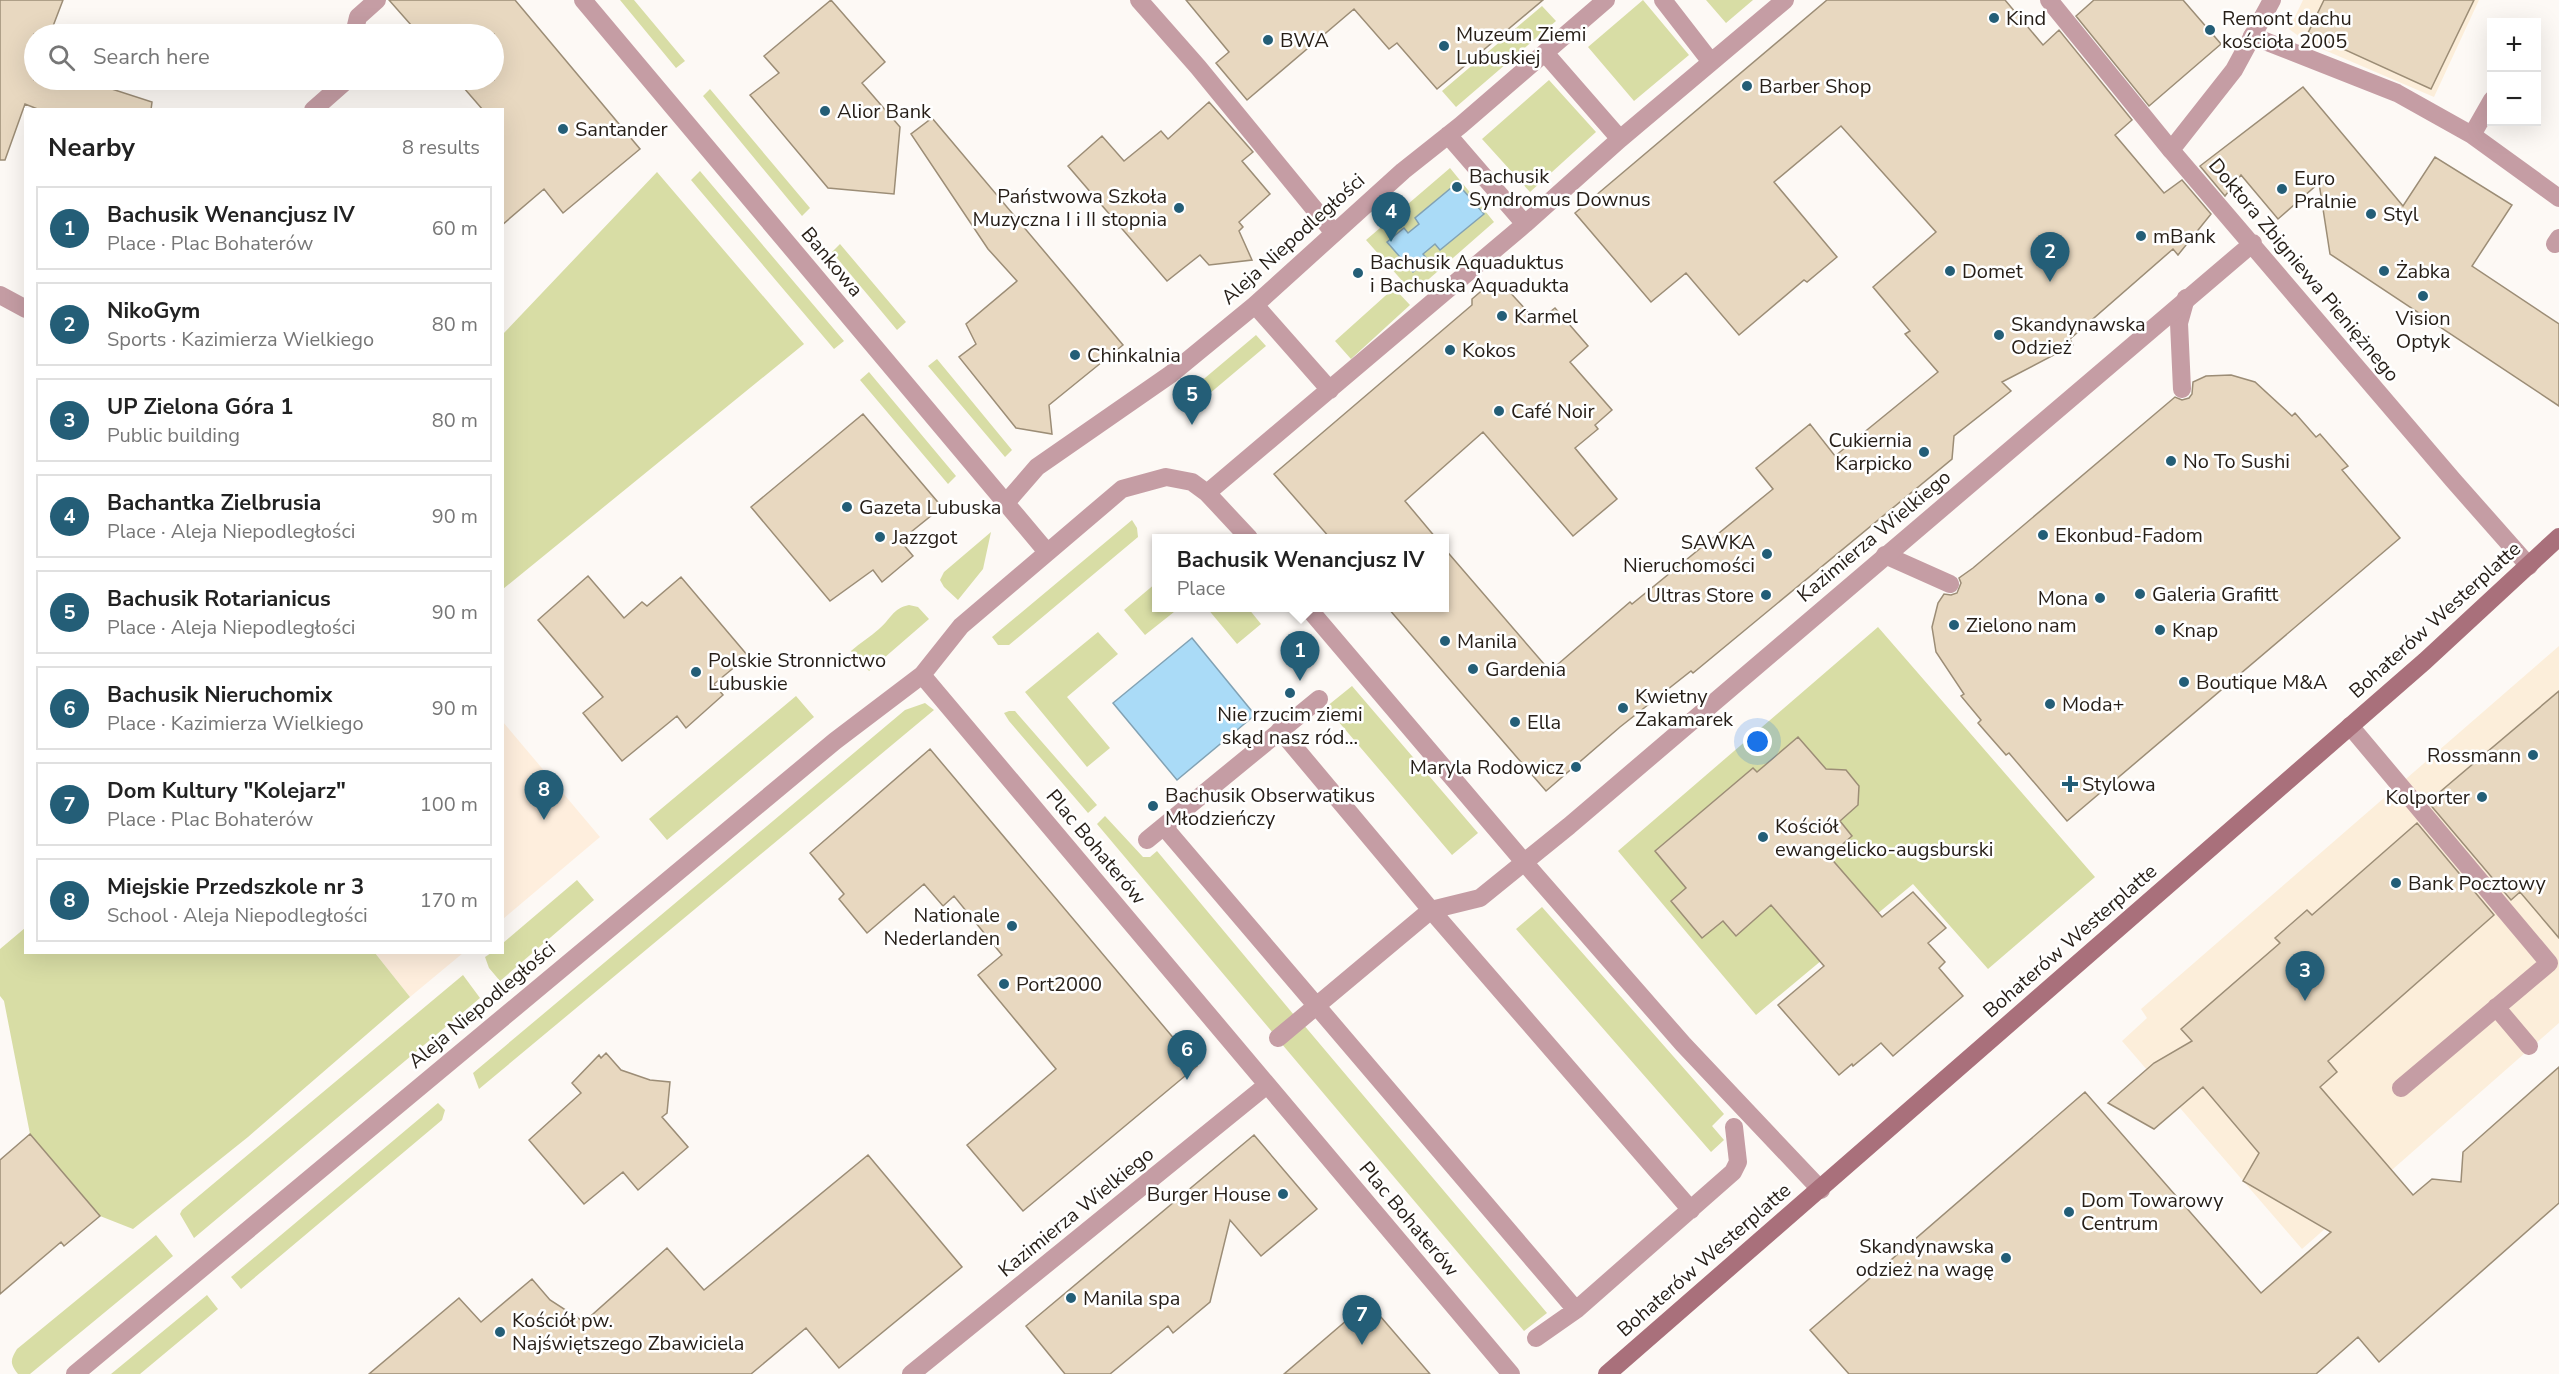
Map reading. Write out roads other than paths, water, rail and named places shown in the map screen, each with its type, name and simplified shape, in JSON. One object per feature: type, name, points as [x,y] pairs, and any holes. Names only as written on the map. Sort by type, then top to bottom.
[{"type":"street","points":[[356,24],[358,16],[377,0]]},
{"type":"street","name":"Bankowa","points":[[583,0],[1047,552]]},
{"type":"street","points":[[1139,0],[1198,67],[1334,233]]},
{"type":"street","name":"Aleja Niepodległości","points":[[1005,504],[1037,467],[1171,374],[1256,305],[1404,171],[1606,0]]},
{"type":"street","points":[[1664,0],[1711,62]]},
{"type":"street","points":[[1207,493],[1526,224],[1620,139],[1785,0]]},
{"type":"street","name":"Doktora Zbigniewa Pieniężnego","points":[[2049,0],[2171,150],[2529,566]]},
{"type":"street","points":[[2171,150],[2235,70],[2272,0]]},
{"type":"street","points":[[2252,36],[2397,93],[2472,135],[2559,198]]},
{"type":"street","points":[[1545,53],[1620,139]]},
{"type":"street","points":[[315,108],[335,90]]},
{"type":"street","points":[[2472,135],[2487,109]]},
{"type":"street","points":[[1448,135],[1526,224]]},
{"type":"street","name":"Kazimierza Wielkiego","points":[[1431,910],[1480,897],[1524,862],[2253,243]]},
{"type":"street","points":[[0,296],[24,308]]},
{"type":"street","points":[[2181,389],[2179,322],[2186,298]]},
{"type":"street","points":[[1256,305],[1330,390]]},
{"type":"street","points":[[922,675],[961,626],[1122,489],[1166,477],[1192,482],[1207,493],[1245,534]]},
{"type":"street","name":"Bohaterów Westerplatte","points":[[1607,1374],[1821,1190],[2350,726],[2559,537]]},
{"type":"street","points":[[1885,555],[1950,584]]},
{"type":"street","points":[[1311,612],[1524,862],[1683,1044],[1821,1190]]},
{"type":"street","name":"Aleja Niepodległości","points":[[75,1374],[835,741],[922,675]]},
{"type":"street","name":"Plac Bohaterów","points":[[922,675],[1511,1374]]},
{"type":"street","points":[[1147,840],[1319,699]]},
{"type":"street","points":[[2350,726],[2554,964],[2496,1007],[2401,1088]]},
{"type":"street","points":[[1280,730],[1431,910],[1691,1210]]},
{"type":"street","points":[[1164,827],[1576,1310]]},
{"type":"street","points":[[1278,1038],[1431,910]]},
{"type":"street","points":[[2496,1007],[2529,1046]]},
{"type":"street","name":"Kazimierza Wielkiego","points":[[911,1374],[1267,1085]]},
{"type":"street","points":[[1536,1338],[1576,1310],[1733,1172],[1738,1162],[1734,1126]]},
{"type":"water","points":[[1457,183],[1484,214],[1440,250],[1435,244],[1423,254],[1428,260],[1413,272],[1387,242],[1404,228],[1408,233],[1419,224],[1415,218]]},
{"type":"water","points":[[1192,638],[1255,715],[1177,780],[1113,703]]},
{"type":"place","name":"Kind","points":[[1994,18]]},
{"type":"place","name":"Remont dachu kościoła 2005","points":[[2210,30]]},
{"type":"place","name":"BWA","points":[[1268,40]]},
{"type":"place","name":"Muzeum Ziemi Lubuskiej","points":[[1444,46]]},
{"type":"place","name":"Barber Shop","points":[[1747,86]]},
{"type":"place","name":"Alior Bank","points":[[825,111]]},
{"type":"place","name":"Santander","points":[[563,129]]},
{"type":"place","name":"Bachusik Syndromus Downus","points":[[1457,187]]},
{"type":"place","name":"Euro Pralnie","points":[[2282,189]]},
{"type":"place","name":"Państwowa Szkoła Muzyczna I i II stopnia","points":[[1179,208]]},
{"type":"place","name":"Styl","points":[[2371,214]]},
{"type":"place","name":"mBank","points":[[2141,236]]},
{"type":"place","name":"Bachantka Zielbrusia","points":[[1391,242]]},
{"type":"place","name":"Domet","points":[[1950,271]]},
{"type":"place","name":"Żabka","points":[[2384,271]]},
{"type":"place","name":"Bachusik Aquaduktus i Bachuska Aquadukta","points":[[1358,273]]},
{"type":"place","name":"NikoGym","points":[[2050,282]]},
{"type":"place","name":"Vision Optyk","points":[[2423,296]]},
{"type":"place","name":"Karmel","points":[[1502,316]]},
{"type":"place","name":"Skandynawska Odzież","points":[[1999,335]]},
{"type":"place","name":"Kokos","points":[[1450,350]]},
{"type":"place","name":"Chinkalnia","points":[[1075,355]]},
{"type":"place","name":"Café Noir","points":[[1499,411]]},
{"type":"place","name":"Bachusik Rotarianicus","points":[[1192,425]]},
{"type":"place","name":"Cukiernia Karpicko","points":[[1924,452]]},
{"type":"place","name":"No To Sushi","points":[[2171,461]]},
{"type":"place","name":"Gazeta Lubuska","points":[[847,507]]},
{"type":"place","name":"Ekonbud-Fadom","points":[[2043,535]]},
{"type":"place","name":"Jazzgot","points":[[880,537]]},
{"type":"place","name":"SAWKA Nieruchomości","points":[[1767,554]]},
{"type":"place","name":"Galeria Grafitt","points":[[2140,594]]},
{"type":"place","name":"Ultras Store","points":[[1766,595]]},
{"type":"place","name":"Mona","points":[[2100,598]]},
{"type":"place","name":"Zielono nam","points":[[1954,625]]},
{"type":"place","name":"Knap","points":[[2160,630]]},
{"type":"place","name":"Manila","points":[[1445,641]]},
{"type":"place","name":"Gardenia","points":[[1473,669]]},
{"type":"place","name":"Polskie Stronnictwo Lubuskie","points":[[696,672]]},
{"type":"place","name":"Bachusik Wenancjusz IV","points":[[1300,681]]},
{"type":"place","name":"Boutique M&A","points":[[2184,682]]},
{"type":"place","name":"Nie rzucim ziemi skąd nasz ród...","points":[[1290,693]]},
{"type":"place","name":"Moda+","points":[[2050,704]]},
{"type":"place","name":"Kwietny Zakamarek","points":[[1623,708]]},
{"type":"place","name":"Ella","points":[[1515,722]]},
{"type":"place","name":"Rossmann","points":[[2533,755]]},
{"type":"place","name":"Maryla Rodowicz","points":[[1576,767]]},
{"type":"place","name":"Stylowa","points":[[2070,784]]},
{"type":"place","name":"Kolporter","points":[[2482,797]]},
{"type":"place","name":"Bachusik Obserwatikus Młodzieńczy","points":[[1153,806]]},
{"type":"place","name":"Miejskie Przedszkole nr 3","points":[[544,820]]},
{"type":"place","name":"Kościół ewangelicko-augsburski","points":[[1763,837]]},
{"type":"place","name":"Bank Pocztowy","points":[[2396,883]]},
{"type":"place","name":"Nationale Nederlanden","points":[[1012,926]]},
{"type":"place","name":"Port2000","points":[[1004,984]]},
{"type":"place","name":"UP Zielona Góra 1","points":[[2305,1001]]},
{"type":"place","name":"Bachusik Nieruchomix","points":[[1187,1080]]},
{"type":"place","name":"Burger House","points":[[1283,1194]]},
{"type":"place","name":"Dom Towarowy Centrum","points":[[2069,1212]]},
{"type":"place","name":"Skandynawska odzież na wagę","points":[[2006,1258]]},
{"type":"place","name":"Manila spa","points":[[1071,1298]]},
{"type":"place","name":"Kościół pw. Najświętszego Zbawiciela","points":[[500,1332]]},
{"type":"place","name":"Dom Kultury \"Kolejarz\"","points":[[1362,1345]]}]
